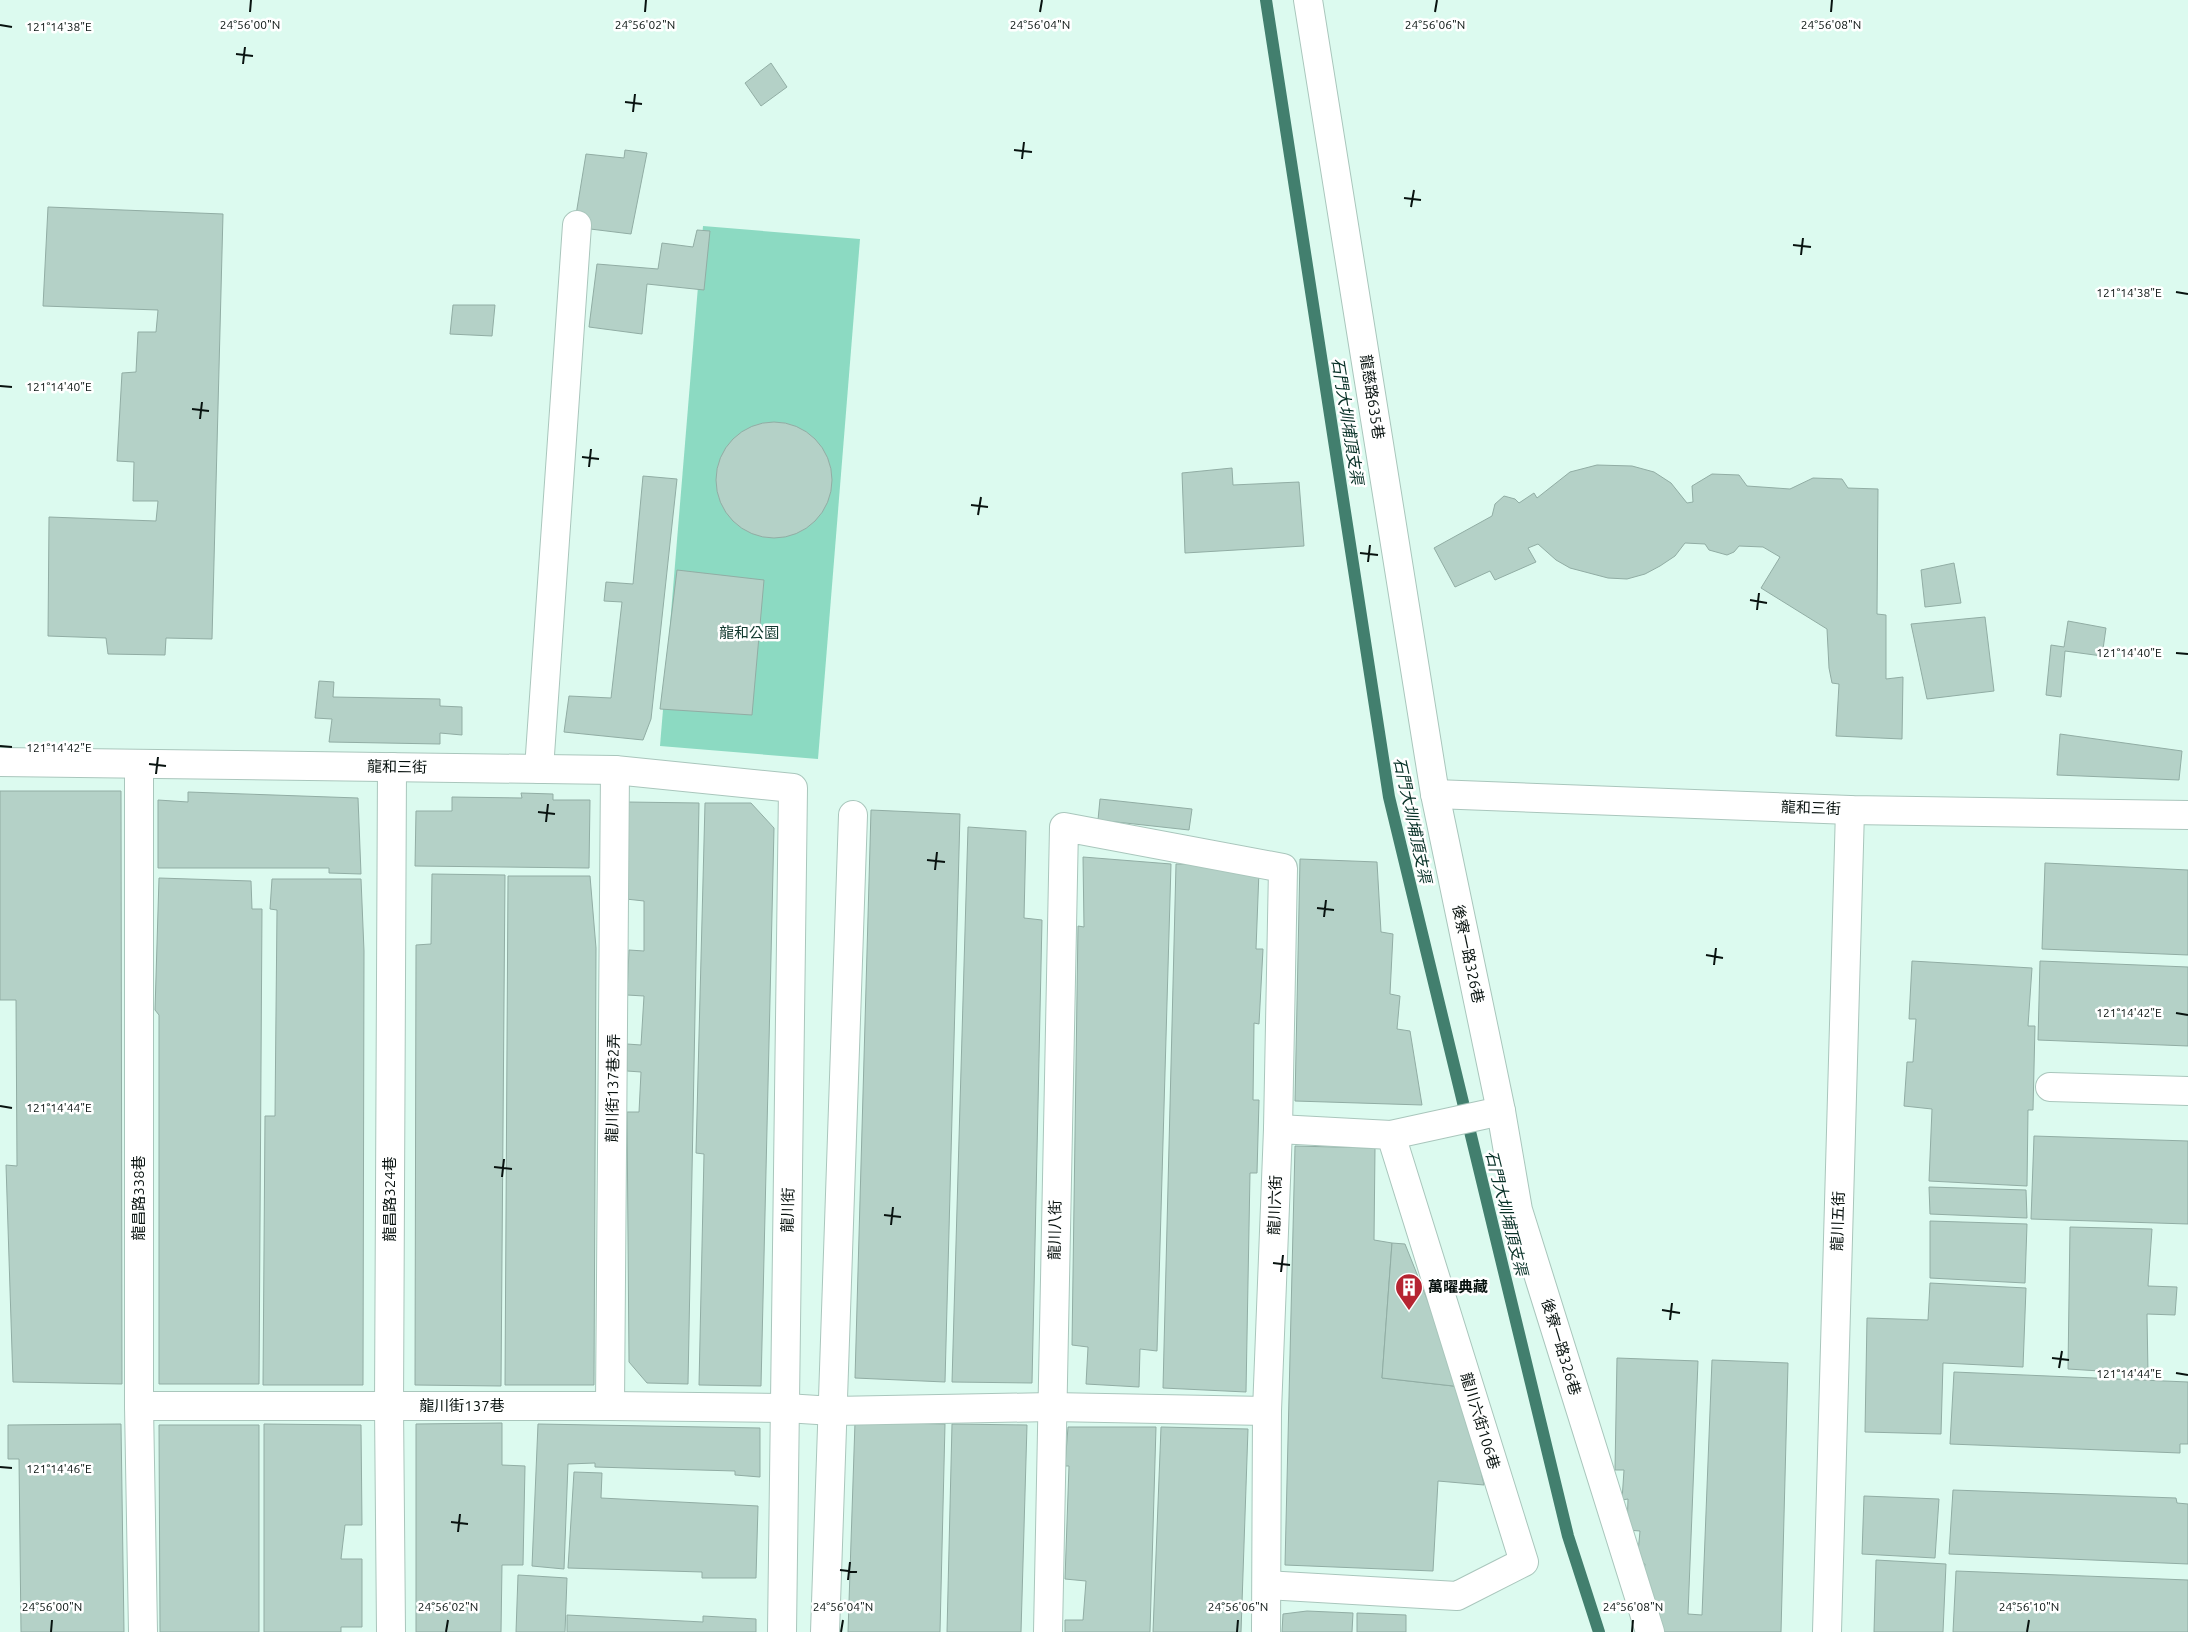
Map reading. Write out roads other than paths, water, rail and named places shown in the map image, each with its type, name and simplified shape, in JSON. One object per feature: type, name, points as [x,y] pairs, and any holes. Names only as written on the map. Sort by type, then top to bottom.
[{"type":"lane","name":"龍慈路635巷","points":[[1308,0],[1435,794]]},
{"type":"lane","points":[[539,769],[577,224]]},
{"type":"lane","name":"龍和三街","points":[[0,762],[615,770],[793,788]]},
{"type":"lane","name":"龍昌路338巷","points":[[139,764],[139,1406],[143,1632]]},
{"type":"lane","name":"龍昌路324巷","points":[[391,1632],[389,1406],[392,767]]},
{"type":"lane","name":"龍川街137巷2弄","points":[[610,1406],[615,770]]},
{"type":"lane","name":"龍川街","points":[[782,1632],[793,788]]},
{"type":"lane","name":"龍和三街","points":[[1435,794],[1850,810],[2188,816]]},
{"type":"lane","name":"後寮一路326巷","points":[[1435,794],[1494,1112],[1518,1210],[1650,1632]]},
{"type":"lane","name":"龍川五街","points":[[1827,1632],[1850,810]]},
{"type":"lane","points":[[825,1632],[853,815]]},
{"type":"lane","name":"龍川八街","points":[[1048,1632],[1064,827],[1283,868]]},
{"type":"lane","name":"龍川六街","points":[[1266,1632],[1267,1412],[1278,1129],[1283,868]]},
{"type":"lane","points":[[2050,1087],[2188,1091]]},
{"type":"lane","points":[[1278,1129],[1391,1135],[1494,1112]]},
{"type":"lane","name":"龍川六街106巷","points":[[1267,1585],[1457,1596],[1524,1562],[1391,1135]]},
{"type":"lane","name":"龍川街137巷","points":[[139,1406],[610,1406],[786,1408],[833,1411],[1051,1407],[1267,1412]]},
{"type":"waterway","name":"石門大圳埔頂支渠","points":[[1266,0],[1389,797],[1568,1536],[1599,1632]]},
{"type":"place","name":"萬曜典藏","points":[[1409,1311]]},
{"type":"park label","name":"龍和公園","points":[[749,633]]}]
